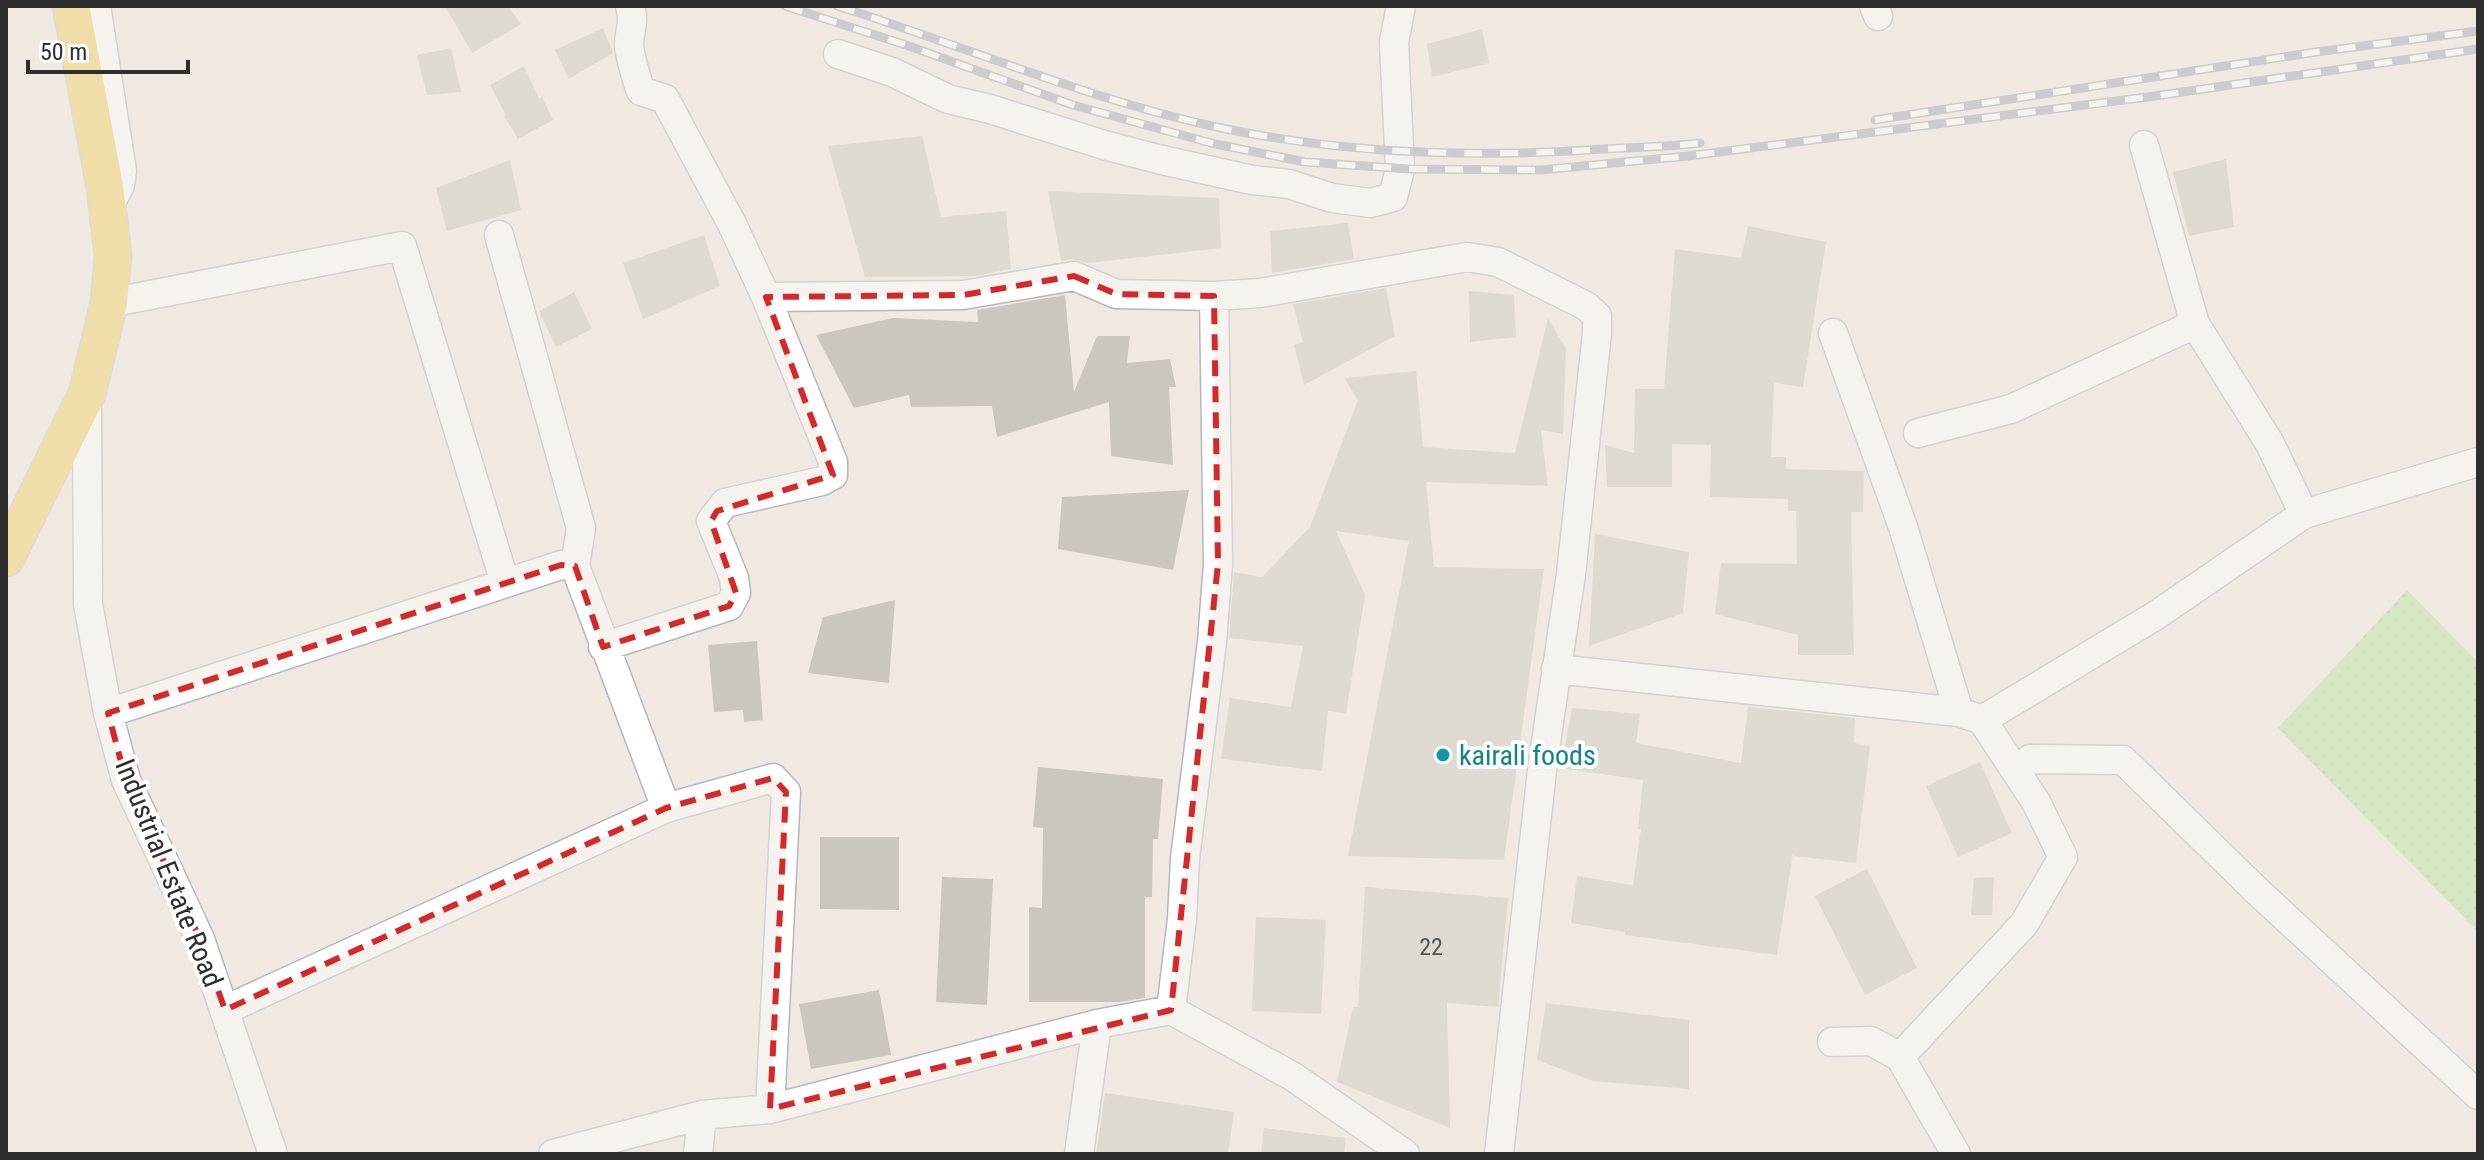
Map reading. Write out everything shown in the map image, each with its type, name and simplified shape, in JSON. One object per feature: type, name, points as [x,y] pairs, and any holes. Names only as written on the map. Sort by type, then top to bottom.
[{"type":"main road","points":[[6,558],[87,394],[109,303],[113,256],[106,198],[71,6]]},
{"type":"street","points":[[96,6],[122,171],[120,185],[106,198]]},
{"type":"street","points":[[603,647],[729,606],[736,593],[734,578],[711,521],[717,511],[725,503],[822,481],[833,475],[833,462],[766,297],[732,224],[665,99],[641,91],[636,80],[629,44],[633,31],[630,6]]},
{"type":"street","points":[[838,54],[892,72],[948,99],[1104,145],[1252,180],[1289,184],[1332,198],[1371,203],[1393,197],[1400,169],[1394,42],[1401,6]]},
{"type":"street","points":[[2144,145],[2195,324],[2269,442],[2304,514]]},
{"type":"street","points":[[499,235],[581,528],[575,566],[666,808]]},
{"type":"street","points":[[109,303],[402,246],[505,583]]},
{"type":"street","points":[[766,297],[963,295],[1074,276],[1116,294],[1214,296],[1260,293],[1467,257],[1498,262],[1586,306],[1597,316],[1571,574],[1543,762],[1499,1154]]},
{"type":"street","points":[[1171,1010],[1218,564],[1214,296]]},
{"type":"street","points":[[1918,433],[2011,409],[2195,324]]},
{"type":"street","points":[[1833,333],[1971,716],[2036,802],[2063,857],[2024,924],[1900,1057]]},
{"type":"street","name":"Industrial Estate Road","points":[[87,394],[88,604],[108,713],[126,780],[200,939],[273,1154]]},
{"type":"street","points":[[1556,669],[1971,716],[2155,616],[2304,514],[2478,462]]},
{"type":"street","points":[[108,713],[561,565],[575,566]]},
{"type":"street","points":[[2030,759],[2123,760],[2257,891],[2478,1095]]},
{"type":"street","points":[[225,1010],[666,808],[773,778],[786,792],[770,1109]]},
{"type":"street","points":[[553,1154],[702,1115],[770,1109],[1097,1024],[1171,1010],[1292,1076],[1405,1154]]},
{"type":"street","points":[[1079,1154],[1097,1024]]},
{"type":"street","points":[[1832,1042],[1871,1041],[1900,1057],[1956,1154]]},
{"type":"street","points":[[698,1154],[702,1115]]},
{"type":"highlighted area","points":[[1074,276],[1116,294],[1214,296],[1218,564],[1171,1010],[770,1109],[786,792],[773,778],[666,808],[225,1010],[200,939],[126,780],[108,713],[561,565],[575,566],[603,647],[729,606],[736,593],[711,521],[717,511],[833,475],[766,297],[963,295]]},
{"type":"green space","points":[[2407,590],[2478,662],[2478,932],[2278,728]]},
{"type":"building","points":[[445,6],[508,6],[521,24],[472,53]]},
{"type":"building","points":[[603,28],[613,53],[569,79],[555,50]]},
{"type":"building","points":[[1482,29],[1489,63],[1432,77],[1427,44]]},
{"type":"building","points":[[451,48],[461,92],[427,95],[417,55]]},
{"type":"building","points":[[524,66],[553,120],[518,139],[490,85]]},
{"type":"building","points":[[922,136],[941,217],[1006,211],[1011,269],[975,276],[865,277],[828,146]]},
{"type":"building","points":[[2226,159],[2234,227],[2189,236],[2173,172]]},
{"type":"building","points":[[510,160],[521,210],[447,231],[436,188]]},
{"type":"building","points":[[1048,191],[1219,198],[1221,248],[1087,263],[1072,259],[1061,261]]},
{"type":"building","points":[[1348,223],[1354,259],[1272,273],[1270,231]]},
{"type":"building","points":[[1748,226],[1826,242],[1803,387],[1774,383],[1771,457],[1786,457],[1786,469],[1864,471],[1863,512],[1851,512],[1854,655],[1798,655],[1798,635],[1715,614],[1721,563],[1797,564],[1796,511],[1788,511],[1788,499],[1710,497],[1711,445],[1672,444],[1672,487],[1607,487],[1605,445],[1634,453],[1635,389],[1664,389],[1675,249],[1741,258]]},
{"type":"building","points":[[704,235],[720,286],[643,319],[623,263]]},
{"type":"building","points":[[1386,288],[1395,336],[1304,385],[1294,345],[1303,342],[1293,304]]},
{"type":"building","points":[[1469,291],[1514,295],[1516,337],[1470,342]]},
{"type":"building","points":[[574,292],[592,329],[556,347],[539,311]]},
{"type":"building","points":[[1065,295],[1074,392],[1097,336],[1130,336],[1127,363],[1170,359],[1176,387],[1169,387],[1173,465],[1111,456],[1109,402],[997,437],[992,406],[911,407],[909,395],[854,408],[816,335],[893,318],[978,322],[977,310]]},
{"type":"building","points":[[1548,318],[1566,349],[1563,434],[1541,430],[1548,486],[1426,482],[1434,567],[1544,569],[1504,860],[1348,856],[1409,541],[1336,531],[1365,595],[1346,713],[1328,711],[1322,771],[1221,759],[1230,698],[1291,707],[1303,646],[1229,638],[1234,572],[1262,577],[1310,527],[1358,400],[1344,378],[1416,371],[1423,447],[1515,453]]},
{"type":"building","points":[[1189,490],[1173,570],[1058,549],[1062,497]]},
{"type":"building","points":[[1595,534],[1689,552],[1683,613],[1589,646]]},
{"type":"building","points":[[895,600],[889,683],[808,673],[823,617]]},
{"type":"building","points":[[757,641],[763,720],[744,722],[743,710],[714,712],[708,645]]},
{"type":"building","points":[[1748,707],[1855,718],[1854,743],[1870,746],[1856,863],[1794,856],[1793,853],[1777,955],[1625,935],[1625,932],[1571,923],[1577,876],[1633,885],[1641,829],[1638,829],[1643,780],[1561,768],[1572,708],[1640,714],[1636,743],[1741,763]]},
{"type":"building","points":[[1980,762],[2012,833],[1958,857],[1926,786]]},
{"type":"building","points":[[1038,767],[1163,779],[1158,839],[1153,839],[1152,897],[1145,897],[1145,998],[1119,1002],[1029,1002],[1029,907],[1042,908],[1043,828],[1033,827]]},
{"type":"building","points":[[820,837],[899,837],[899,910],[820,909]]},
{"type":"building","points":[[1867,869],[1917,968],[1865,995],[1815,896]]},
{"type":"building","points":[[942,877],[993,879],[987,1005],[936,1002]]},
{"type":"building","points":[[1994,877],[1992,915],[1971,915],[1974,878]]},
{"type":"building","points":[[1365,887],[1508,898],[1498,1007],[1447,1003],[1450,1128],[1337,1082],[1353,1007],[1358,1007]]},
{"type":"building","points":[[1256,917],[1326,920],[1321,1014],[1252,1011]]},
{"type":"building","points":[[879,990],[891,1055],[811,1069],[799,1004]]},
{"type":"building","points":[[1546,1003],[1689,1020],[1689,1089],[1593,1081],[1537,1060]]},
{"type":"building","points":[[1105,1093],[1234,1112],[1228,1154],[1096,1154]]},
{"type":"building","points":[[1264,1128],[1346,1138],[1344,1154],[1261,1154]]},
{"type":"railway","points":[[785,6],[906,45],[1073,105],[1211,143],[1305,162],[1409,169],[1541,170],[1688,156],[2155,96],[2478,49]]},
{"type":"railway","points":[[837,6],[1117,101],[1212,126],[1309,143],[1457,153],[1555,152],[1700,143]]},
{"type":"railway","points":[[1875,120],[2316,52],[2478,31]]},
{"type":"place","name":"kairali foods","points":[[1443,755]]}]
